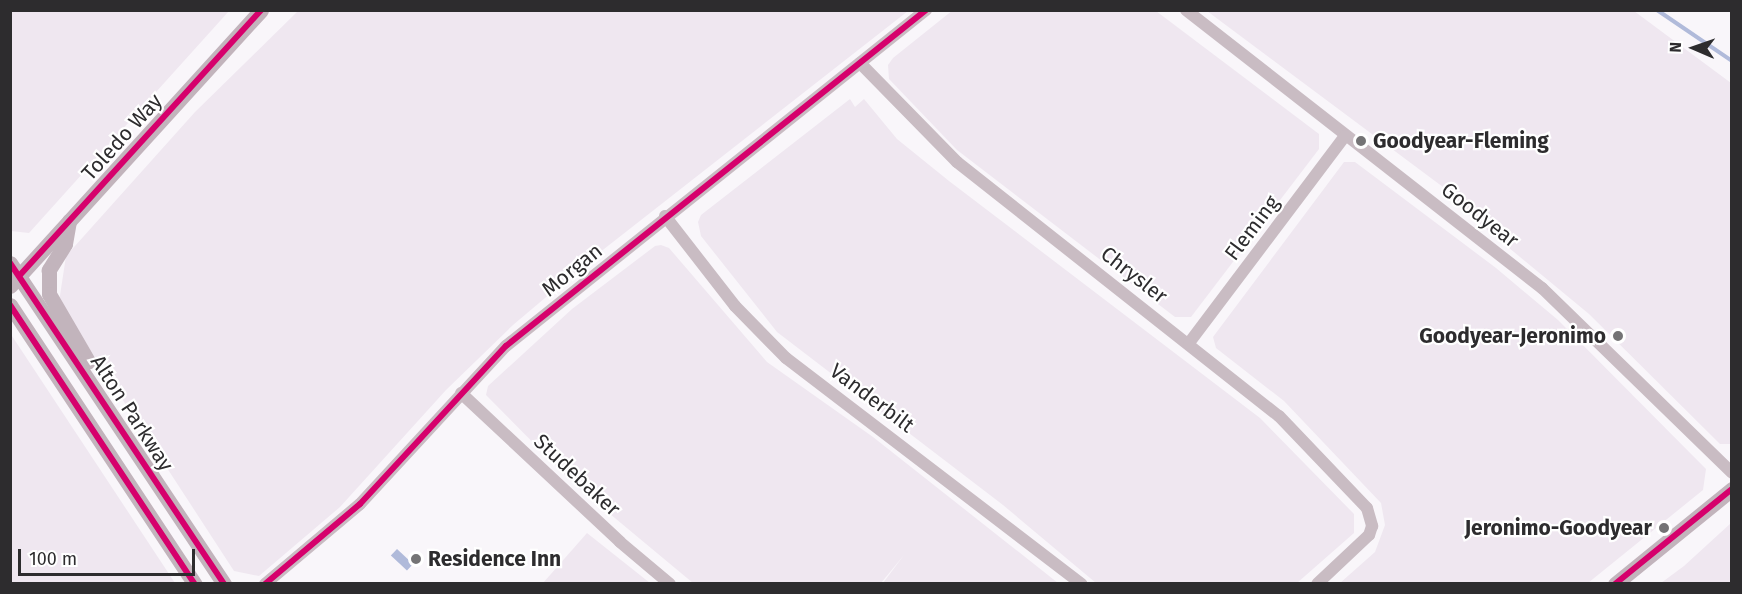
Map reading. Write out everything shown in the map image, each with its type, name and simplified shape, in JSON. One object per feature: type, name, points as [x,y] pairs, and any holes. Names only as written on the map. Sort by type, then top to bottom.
[{"type":"main road","name":"Toledo Way","points":[[14,275],[69,220],[261,10]]},
{"type":"main road","points":[[69,220],[65,244],[53,260],[47,281],[49,294],[88,357],[89,378]]},
{"type":"main road","name":"Alton Parkway","points":[[14,275],[89,378],[224,584]]},
{"type":"main road","name":"Alton Parkway","points":[[10,305],[195,584]]},
{"type":"main road","points":[[1615,584],[1731,489]]},
{"type":"street","name":"Morgan","points":[[265,584],[360,504],[460,393],[506,346],[665,216],[926,10]]},
{"type":"street","name":"Goodyear","points":[[1186,10],[1564,307],[1731,473]]},
{"type":"street","name":"Chrysler","points":[[860,63],[957,162],[1279,416],[1367,508],[1372,526],[1364,542],[1317,584]]},
{"type":"street","name":"Fleming","points":[[1189,343],[1345,136]]},
{"type":"street","name":"Vanderbilt","points":[[665,216],[735,306],[786,358],[1082,584]]},
{"type":"street","name":"Studebaker","points":[[460,393],[620,542],[670,584]]},
{"type":"shaded area","points":[[953,10],[1156,11],[1319,134],[1319,149],[1191,317],[1175,317],[957,150],[889,79],[888,65],[893,58]]},
{"type":"shaded area","points":[[10,11],[229,11],[29,233],[11,231]]},
{"type":"shaded area","points":[[298,11],[908,11],[590,260],[513,325],[446,390],[340,507],[259,576],[234,571],[59,302],[66,256],[195,112]]},
{"type":"shaded area","points":[[1207,11],[1634,11],[1731,83],[1731,444],[1720,444],[1589,314],[1445,195],[1447,190]]},
{"type":"shaded area","points":[[850,99],[855,107],[864,99],[897,139],[949,181],[1260,418],[1354,514],[1354,533],[1297,583],[1096,583],[1003,505],[777,332],[701,236],[698,222],[701,215]]},
{"type":"shaded area","points":[[1344,162],[1355,162],[1496,268],[1558,320],[1706,469],[1703,490],[1588,583],[1340,583],[1375,552],[1385,525],[1381,503],[1284,401],[1216,348],[1213,337]]},
{"type":"shaded area","points":[[661,245],[669,248],[767,362],[873,437],[1058,583],[883,583],[904,555],[881,583],[693,583],[574,484],[486,395],[488,386],[572,309],[655,246]]},
{"type":"shaded area","points":[[10,336],[12,336],[175,583],[11,583]]},
{"type":"shaded area","points":[[1731,523],[1731,583],[1661,583],[1684,566]]},
{"type":"shaded area","points":[[587,533],[650,583],[543,583]]},
{"type":"water","points":[[397,549],[413,564],[407,571],[391,556]]},
{"type":"waterway","points":[[1657,10],[1732,61]]},
{"type":"cycle path","points":[[20,275],[261,10]]},
{"type":"cycle path","points":[[265,584],[360,504],[506,346],[926,10]]},
{"type":"cycle path","points":[[10,263],[224,584]]},
{"type":"cycle path","points":[[10,305],[195,584]]},
{"type":"cycle path","points":[[1615,584],[1732,489]]},
{"type":"place","name":"Goodyear-Fleming","points":[[1361,141]]},
{"type":"place","name":"Goodyear-Jeronimo","points":[[1618,336]]},
{"type":"place","name":"Jeronimo-Goodyear","points":[[1664,528]]},
{"type":"place","name":"Residence Inn","points":[[416,559]]}]
